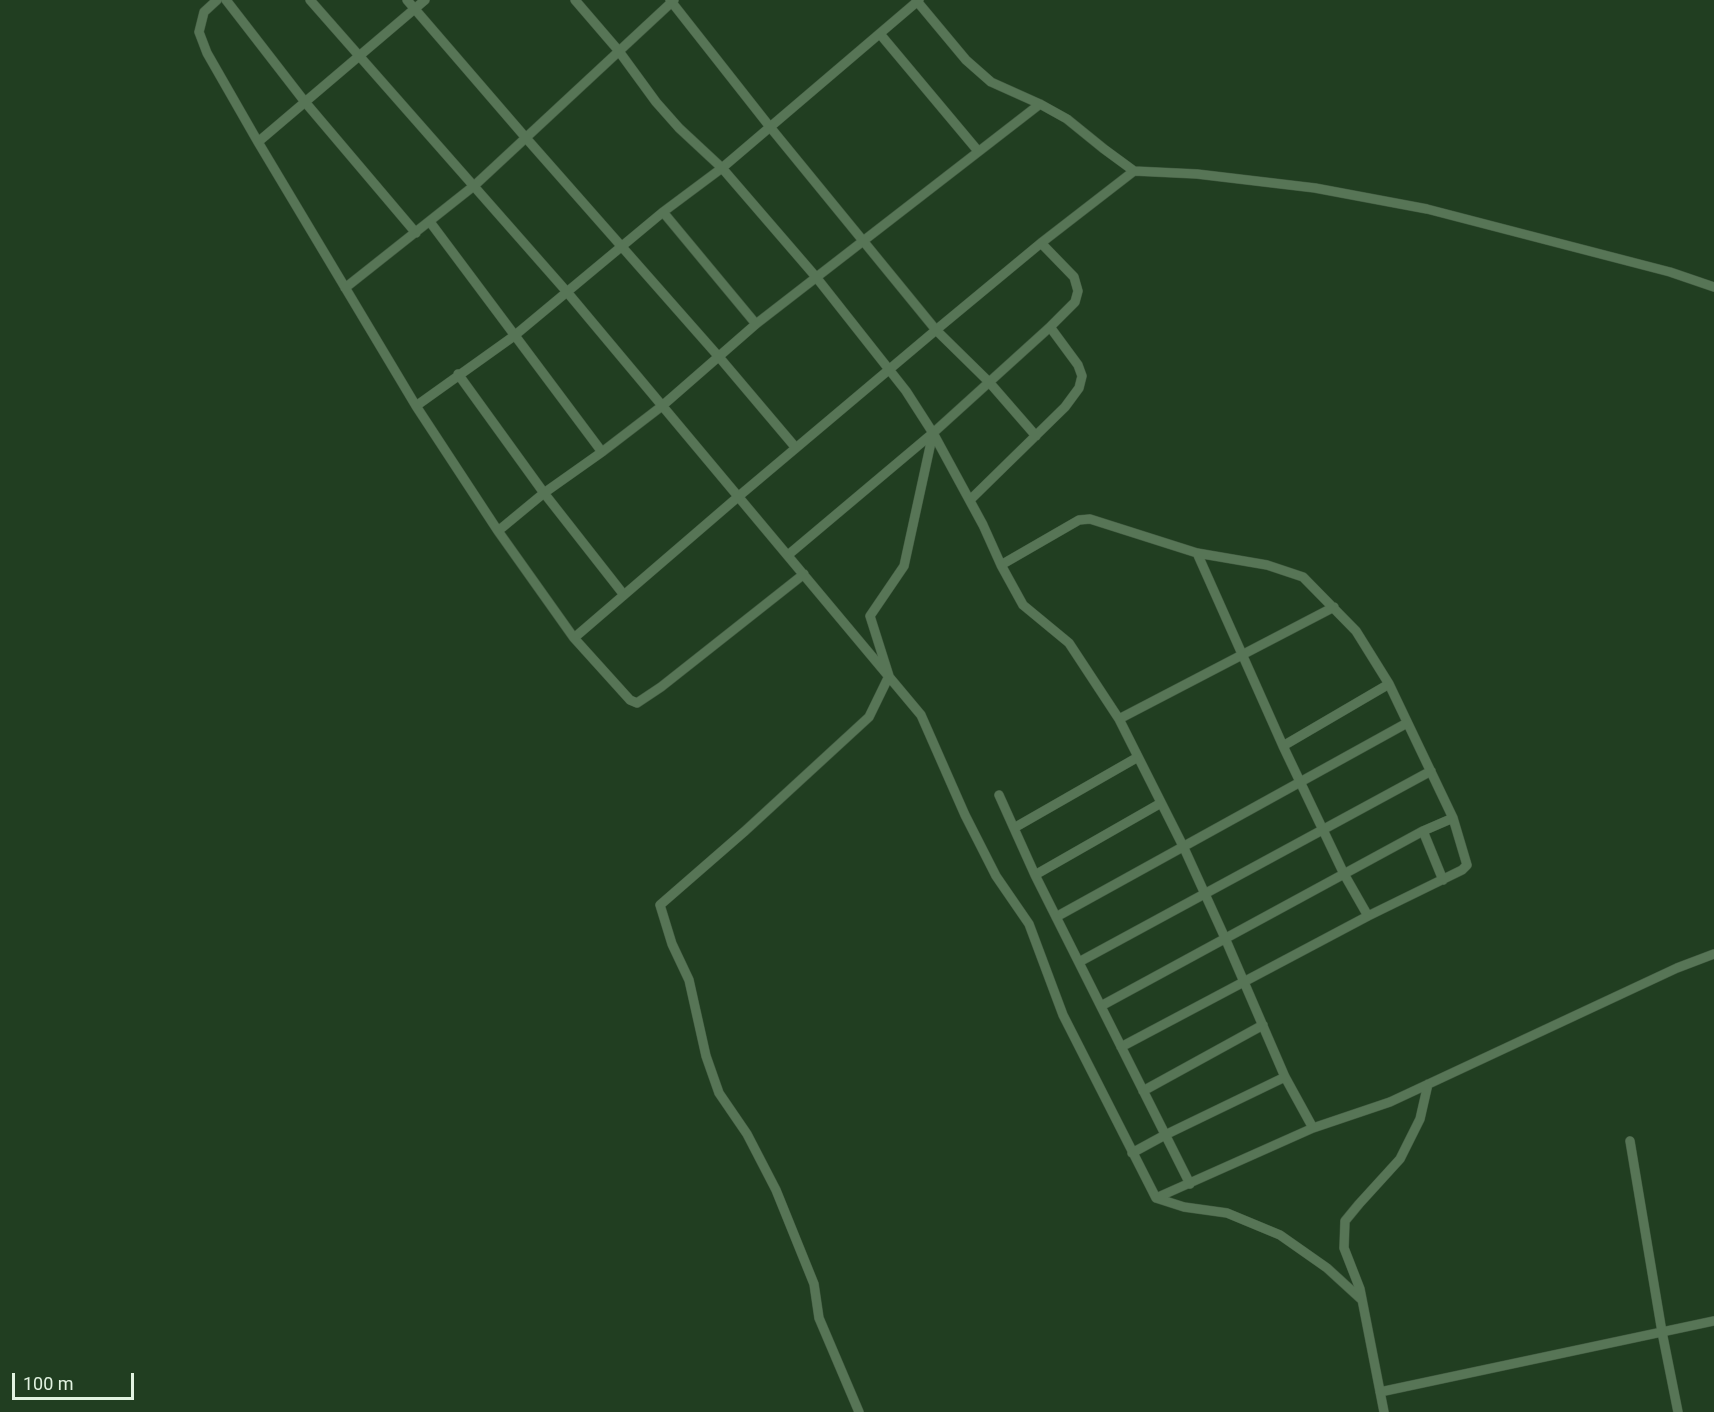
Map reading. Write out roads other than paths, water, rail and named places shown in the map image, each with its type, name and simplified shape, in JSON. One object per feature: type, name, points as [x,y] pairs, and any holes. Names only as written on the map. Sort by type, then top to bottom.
[{"type":"street","points":[[217,0],[204,12],[199,32],[217,72],[258,142],[416,406],[498,531],[574,638],[630,700],[637,703],[661,687],[804,574]]},
{"type":"street","points":[[226,0],[305,102],[416,233]]},
{"type":"street","points":[[310,0],[567,292],[921,715],[965,815],[996,876],[1029,924],[1063,1015],[1156,1198],[1184,1207],[1227,1213],[1280,1235],[1327,1268],[1362,1300]]},
{"type":"street","points":[[407,0],[796,448]]},
{"type":"street","points":[[258,142],[425,0]]},
{"type":"street","points":[[575,0],[618,50],[671,119],[722,168],[816,277],[890,369],[933,433],[1023,605],[1069,644],[1119,719],[1184,848],[1285,1077],[1313,1128]]},
{"type":"street","points":[[345,288],[475,185],[672,1],[770,127],[936,330],[989,382],[1036,436]]},
{"type":"street","points":[[416,406],[514,336],[663,212],[722,168],[917,1],[966,60],[991,82],[1067,119],[1134,171],[1197,174],[1315,188],[1416,207],[1670,272],[1714,286]]},
{"type":"street","points":[[880,34],[978,151]]},
{"type":"street","points":[[498,531],[544,493],[662,406],[756,324],[862,240],[1040,104]]},
{"type":"street","points":[[574,638],[936,330],[1041,243],[1134,171]]},
{"type":"street","points":[[663,212],[756,324]]},
{"type":"street","points":[[430,222],[602,452]]},
{"type":"street","points":[[788,555],[933,433],[1075,302],[1078,291],[1074,277],[1041,243]]},
{"type":"street","points":[[970,500],[1065,407],[1079,388],[1082,376],[1078,365],[1050,327]]},
{"type":"street","points":[[458,374],[544,493],[624,595]]},
{"type":"street","points":[[859,1412],[819,1318],[814,1284],[776,1190],[747,1134],[718,1093],[706,1056],[689,980],[672,944],[660,905],[844,742],[869,717],[889,676],[870,616],[904,566],[933,433]]},
{"type":"street","points":[[1001,565],[1079,520],[1089,519],[1197,552],[1267,565],[1303,577],[1356,631],[1389,684],[1453,818],[1467,865],[1443,880],[1368,916],[1121,1047]]},
{"type":"street","points":[[1197,552],[1300,783],[1344,874],[1368,916]]},
{"type":"street","points":[[1119,719],[1334,607]]},
{"type":"street","points":[[1283,746],[1389,684]]},
{"type":"street","points":[[1056,917],[1407,723]]},
{"type":"street","points":[[1014,828],[1138,757]]},
{"type":"street","points":[[1079,962],[1431,771]]},
{"type":"street","points":[[999,795],[1035,875],[1190,1184]]},
{"type":"street","points":[[1035,875],[1161,803]]},
{"type":"street","points":[[1101,1006],[1423,831],[1453,818]]},
{"type":"street","points":[[1423,831],[1443,880]]},
{"type":"street","points":[[1156,1198],[1313,1128],[1390,1102],[1677,968],[1714,954]]},
{"type":"street","points":[[1143,1091],[1263,1025]]},
{"type":"street","points":[[1132,1153],[1285,1077]]},
{"type":"street","points":[[1384,1412],[1362,1300],[1344,1248],[1345,1221],[1400,1159],[1420,1119],[1428,1084]]},
{"type":"street","points":[[1630,1141],[1662,1332],[1678,1412]]},
{"type":"street","points":[[1380,1392],[1714,1321]]}]
